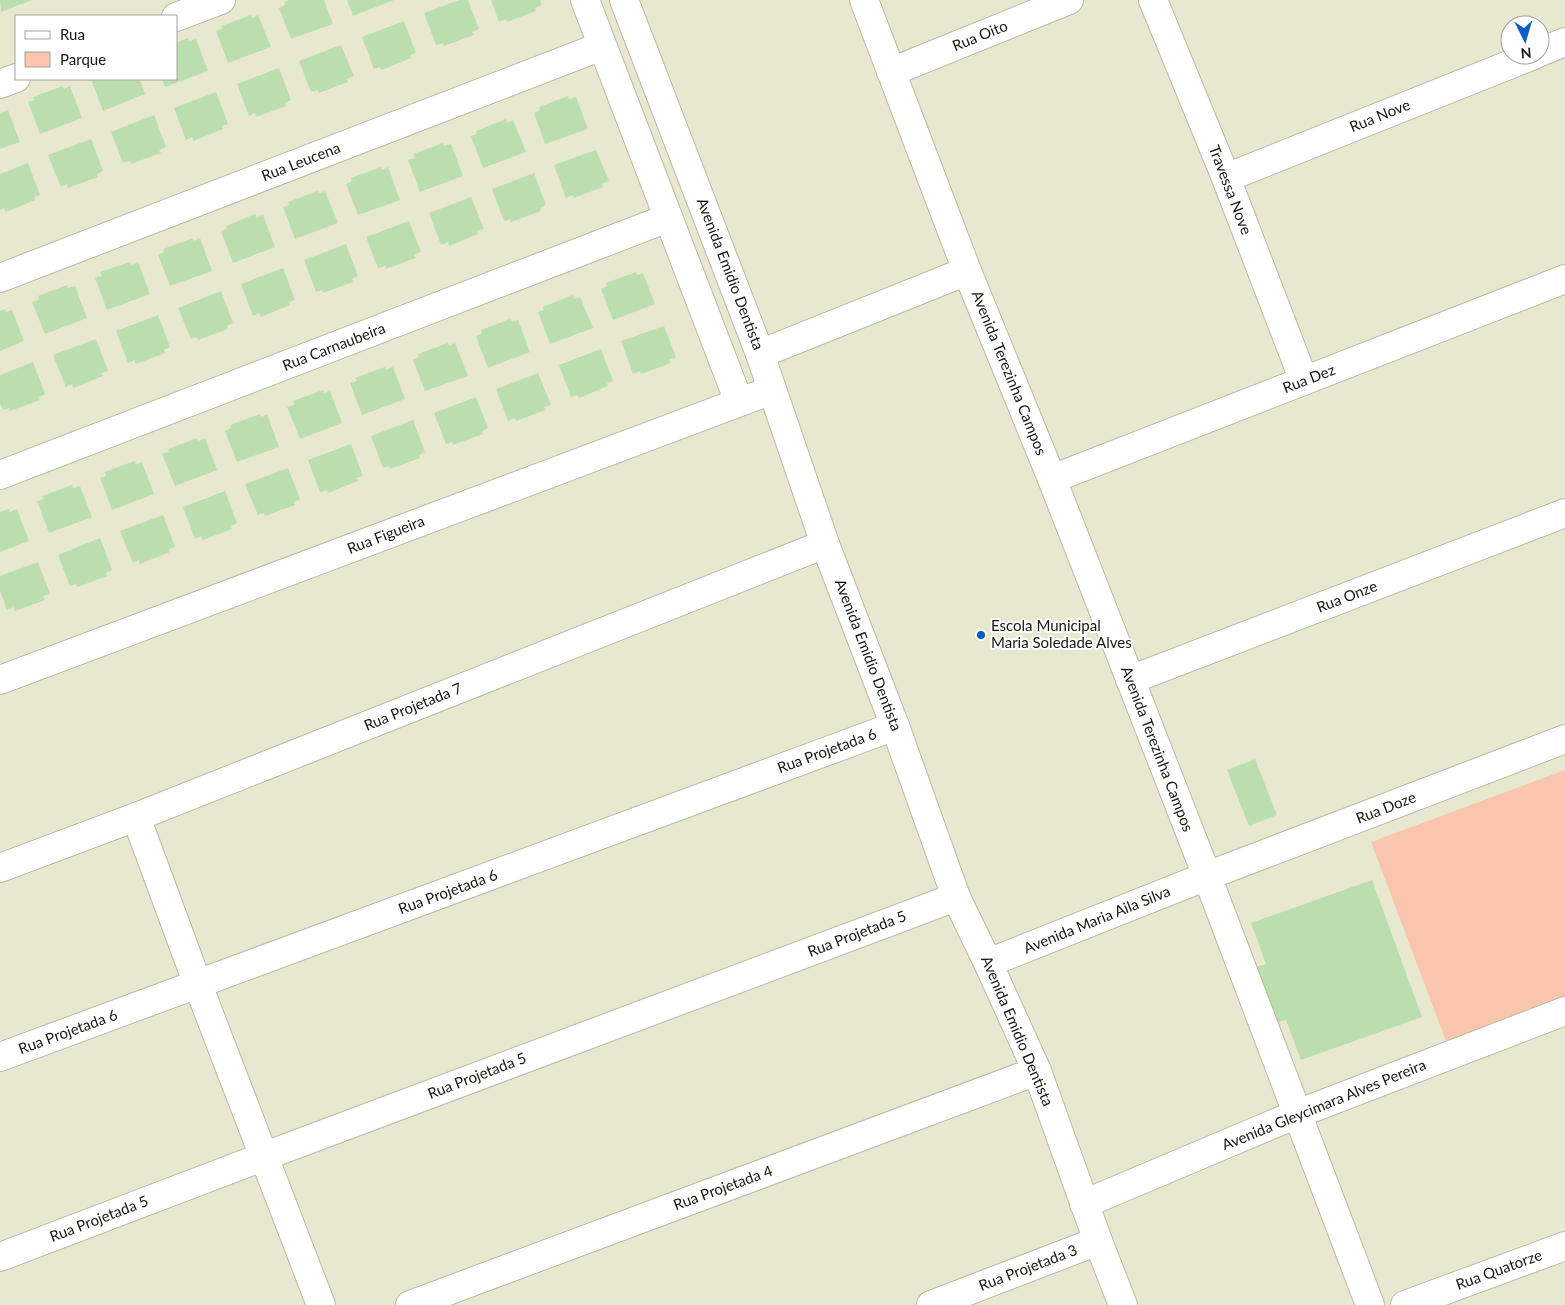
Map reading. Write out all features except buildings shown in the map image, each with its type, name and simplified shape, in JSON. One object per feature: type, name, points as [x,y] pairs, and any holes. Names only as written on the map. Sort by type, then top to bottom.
[{"type":"street","points":[[178,16],[221,0]]},
{"type":"street","points":[[585,0],[739,402]]},
{"type":"street","name":"Avenida Emidio Dentista","points":[[624,0],[760,354],[825,544],[895,726],[956,897],[1037,1070],[1084,1204],[1123,1305]]},
{"type":"street","name":"Avenida Terezinha Campos","points":[[864,0],[967,270],[1052,479],[1206,876],[1370,1305]]},
{"type":"street","name":"Rua Oito","points":[[891,72],[1070,0]]},
{"type":"street","name":"Travessa Nove","points":[[1154,0],[1226,178],[1304,381]]},
{"type":"street","points":[[1550,48],[1565,42]]},
{"type":"street","name":"Rua Leucena","points":[[0,278],[602,46]]},
{"type":"street","name":"Rua Nove","points":[[1226,178],[1509,65]]},
{"type":"street","points":[[0,84],[15,78]]},
{"type":"street","name":"Rua Carnaubeira","points":[[0,475],[668,218]]},
{"type":"street","points":[[760,354],[967,270]]},
{"type":"street","name":"Rua Dez","points":[[1052,479],[1565,279]]},
{"type":"street","name":"Rua Figueira","points":[[0,680],[772,390]]},
{"type":"street","name":"Rua Onze","points":[[1130,680],[1565,514]]},
{"type":"street","name":"Rua Projetada 7","points":[[0,868],[136,817],[825,544]]},
{"type":"street","name":"Rua Projetada 6","points":[[0,1057],[895,726]]},
{"type":"street","name":"Rua Doze","points":[[1206,876],[1565,739]]},
{"type":"street","points":[[136,817],[198,985],[321,1305]]},
{"type":"street","name":"Avenida Maria Aila Silva","points":[[988,963],[1206,876]]},
{"type":"street","name":"Rua Projetada 5","points":[[0,1257],[956,897]]},
{"type":"street","name":"Avenida Gleycimara Alves Pereira","points":[[1084,1204],[1297,1114],[1565,1011]]},
{"type":"street","name":"Rua Projetada 4","points":[[410,1305],[1037,1070]]},
{"type":"street","name":"Rua Projetada 3","points":[[931,1305],[1098,1241]]},
{"type":"street","name":"Rua Quatorze","points":[[1405,1305],[1565,1246]]},
{"type":"green space","points":[[1565,770],[1565,997],[1446,1041],[1371,842]]},
{"type":"place","name":"Escola Municipal Maria Soledade Alves","points":[[981,635]]}]
